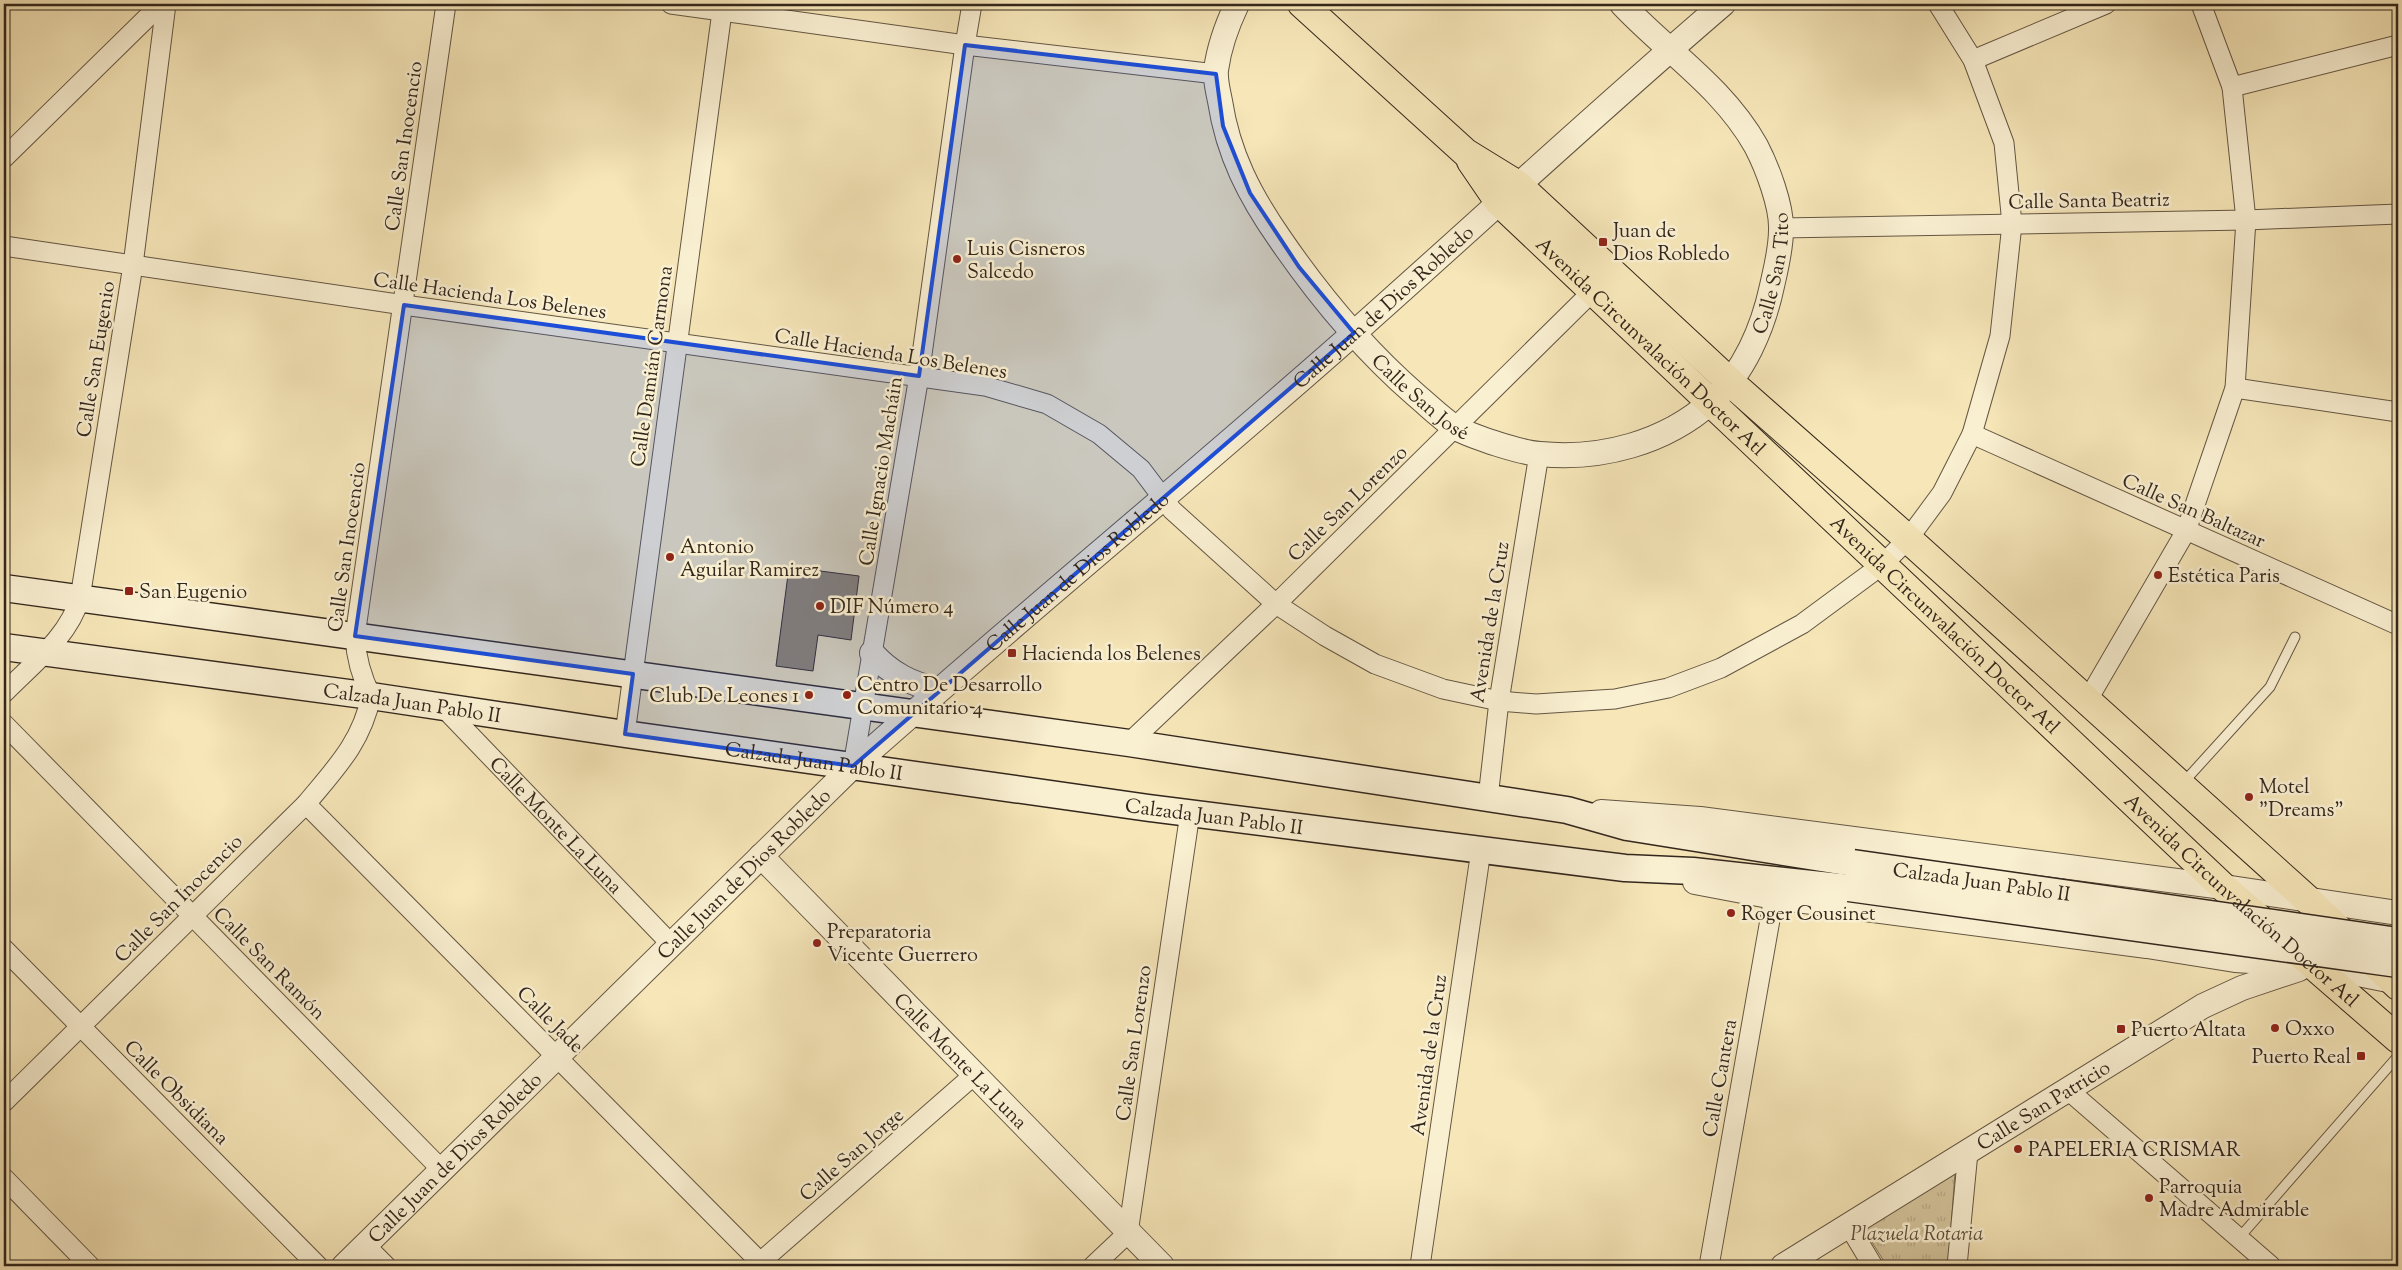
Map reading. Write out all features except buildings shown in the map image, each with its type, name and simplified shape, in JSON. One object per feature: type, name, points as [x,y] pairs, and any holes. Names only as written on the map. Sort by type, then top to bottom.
[{"type":"main road","points":[[1302,4],[1508,193]]},
{"type":"main road","name":"Avenida Circunvalación Doctor Atl","points":[[1508,193],[1593,291],[2223,888],[2398,1039]]},
{"type":"main road","name":"Avenida Circunvalación Doctor Atl","points":[[1508,193],[1730,382],[2397,979]]},
{"type":"main road","name":"Calzada Juan Pablo II","points":[[4,588],[1129,743],[1567,810],[1627,827],[1853,863],[2398,940]]},
{"type":"main road","name":"Calzada Juan Pablo II","points":[[4,647],[371,696],[624,734],[1190,813],[1625,868],[1693,871],[1849,888],[2397,979]]},
{"type":"street","points":[[4,158],[161,4]]},
{"type":"street","name":"Calle San Eugenio","points":[[4,693],[66,629],[75,613],[80,598],[132,265],[166,4]]},
{"type":"street","name":"Calle San Inocencio","points":[[4,1102],[306,804],[348,753],[360,734],[371,696],[362,677],[356,657],[355,636],[446,4]]},
{"type":"street","points":[[671,4],[722,7],[965,44],[1216,74]]},
{"type":"street","name":"Calle Ignacio Macháin","points":[[853,766],[919,376],[972,4]]},
{"type":"street","name":"Calle San José","points":[[1237,4],[1221,46],[1216,74],[1223,126],[1234,158],[1250,193],[1299,267],[1354,333],[1402,383],[1456,428],[1511,448],[1539,454],[1572,455],[1636,445],[1669,431],[1711,402],[1730,382]]},
{"type":"street","name":"Calle San Tito","points":[[1622,4],[1704,79],[1733,113],[1756,146],[1777,202],[1781,228],[1776,266],[1767,307],[1750,350],[1730,382]]},
{"type":"street","name":"Calle Juan de Dios Robledo","points":[[344,1266],[853,766],[938,690],[1354,333],[1508,193],[1724,4]]},
{"type":"street","name":"Calle Hacienda Los Belenes","points":[[4,246],[677,344],[985,386],[1047,404],[1099,434],[1141,469],[1172,510],[1276,604],[1325,636],[1375,664],[1443,689],[1499,701],[1536,704],[1615,699],[1668,688],[1721,668],[1802,624],[1882,565],[1908,540],[1942,493],[1972,434],[2000,336],[2012,224],[2004,143],[1973,60],[1938,4]]},
{"type":"street","points":[[1973,60],[2106,4]]},
{"type":"street","points":[[2087,701],[2186,531],[2235,388],[2246,220],[2232,87],[2201,4]]},
{"type":"street","name":"Calle Damián Carmona","points":[[624,734],[722,7]]},
{"type":"street","points":[[2232,87],[2398,45]]},
{"type":"street","name":"Calle Santa Beatriz","points":[[1781,228],[2246,220],[2398,214]]},
{"type":"street","name":"Calle San Lorenzo","points":[[1129,743],[1276,604],[1593,291]]},
{"type":"street","points":[[2235,388],[2398,412]]},
{"type":"street","name":"Calle San Baltazar","points":[[1972,434],[2398,625]]},
{"type":"street","name":"Avenida de la Cruz","points":[[1488,798],[1499,701],[1539,454]]},
{"type":"street","points":[[872,653],[884,667],[901,678],[919,686],[938,690]]},
{"type":"street","name":"Calle Monte La Luna","points":[[442,706],[671,944]]},
{"type":"street","name":"Calle San Ramón","points":[[4,724],[442,1170]]},
{"type":"street","name":"Calle Jade","points":[[306,804],[557,1056],[760,1265]]},
{"type":"street","name":"Calzada Juan Pablo II","points":[[1567,810],[1700,820],[2223,888],[2398,913]]},
{"type":"street","name":"Calle San Lorenzo","points":[[1128,1232],[1190,813]]},
{"type":"street","name":"Avenida de la Cruz","points":[[1420,1266],[1481,850]]},
{"type":"street","name":"Calle Monte La Luna","points":[[761,856],[1162,1266]]},
{"type":"street","name":"Calzada Juan Pablo II","points":[[1625,868],[1774,897],[2147,946],[2235,960],[2313,965],[2397,979]]},
{"type":"street","points":[[2147,946],[2162,934],[2170,916],[2170,903],[2166,890],[2158,880]]},
{"type":"street","name":"Calle Cantera","points":[[1709,1266],[1774,897]]},
{"type":"street","name":"Calle Obsidiana","points":[[4,949],[318,1266]]},
{"type":"street","name":"Calle San Patricio","points":[[1783,1266],[2224,995],[2313,965]]},
{"type":"street","name":"Calle San Jorge","points":[[760,1265],[974,1075]]},
{"type":"street","points":[[2068,1090],[2271,1266]]},
{"type":"street","points":[[1957,1266],[1968,1152]]},
{"type":"street","points":[[4,1178],[90,1266]]},
{"type":"street","points":[[1849,1226],[1873,1266]]},
{"type":"street","points":[[1093,1266],[1128,1232]]},
{"type":"street","points":[[366,1245],[386,1266]]},
{"type":"lane","points":[[2181,786],[2270,687],[2296,637]]},
{"type":"lane","points":[[2239,1238],[2398,1056]]},
{"type":"highlighted area","points":[[965,45],[1216,74],[1223,126],[1250,193],[1299,267],[1354,333],[853,766],[625,734],[633,674],[355,636],[404,305],[919,376]]},
{"type":"green space","name":"Plazuela Rotaria","points":[[1955,1173],[1948,1266],[1887,1266],[1863,1228]]},
{"type":"place","name":"Juan de Dios Robledo","points":[[1603,242]]},
{"type":"place","name":"Luis Cisneros Salcedo","points":[[957,259]]},
{"type":"place","name":"Antonio Aguilar Ramirez","points":[[670,557]]},
{"type":"place","name":"Estética Paris","points":[[2158,575]]},
{"type":"place","name":"San Eugenio","points":[[129,591]]},
{"type":"place","name":"DIF Número 4","points":[[820,606]]},
{"type":"place","name":"Hacienda los Belenes","points":[[1012,653]]},
{"type":"place","name":"Club De Leones 1","points":[[809,695]]},
{"type":"place","name":"Centro De Desarrollo Comunitario 4","points":[[847,695]]},
{"type":"place","name":"Motel \"Dreams\"","points":[[2249,797]]},
{"type":"place","name":"Roger Cousinet","points":[[1731,913]]},
{"type":"place","name":"Preparatoria Vicente Guerrero","points":[[817,943]]},
{"type":"place","name":"Oxxo","points":[[2275,1028]]},
{"type":"place","name":"Puerto Altata","points":[[2121,1029]]},
{"type":"place","name":"Puerto Real","points":[[2361,1056]]},
{"type":"place","name":"PAPELERIA CRISMAR","points":[[2018,1149]]},
{"type":"place","name":"Parroquia Madre Admirable","points":[[2149,1198]]}]
